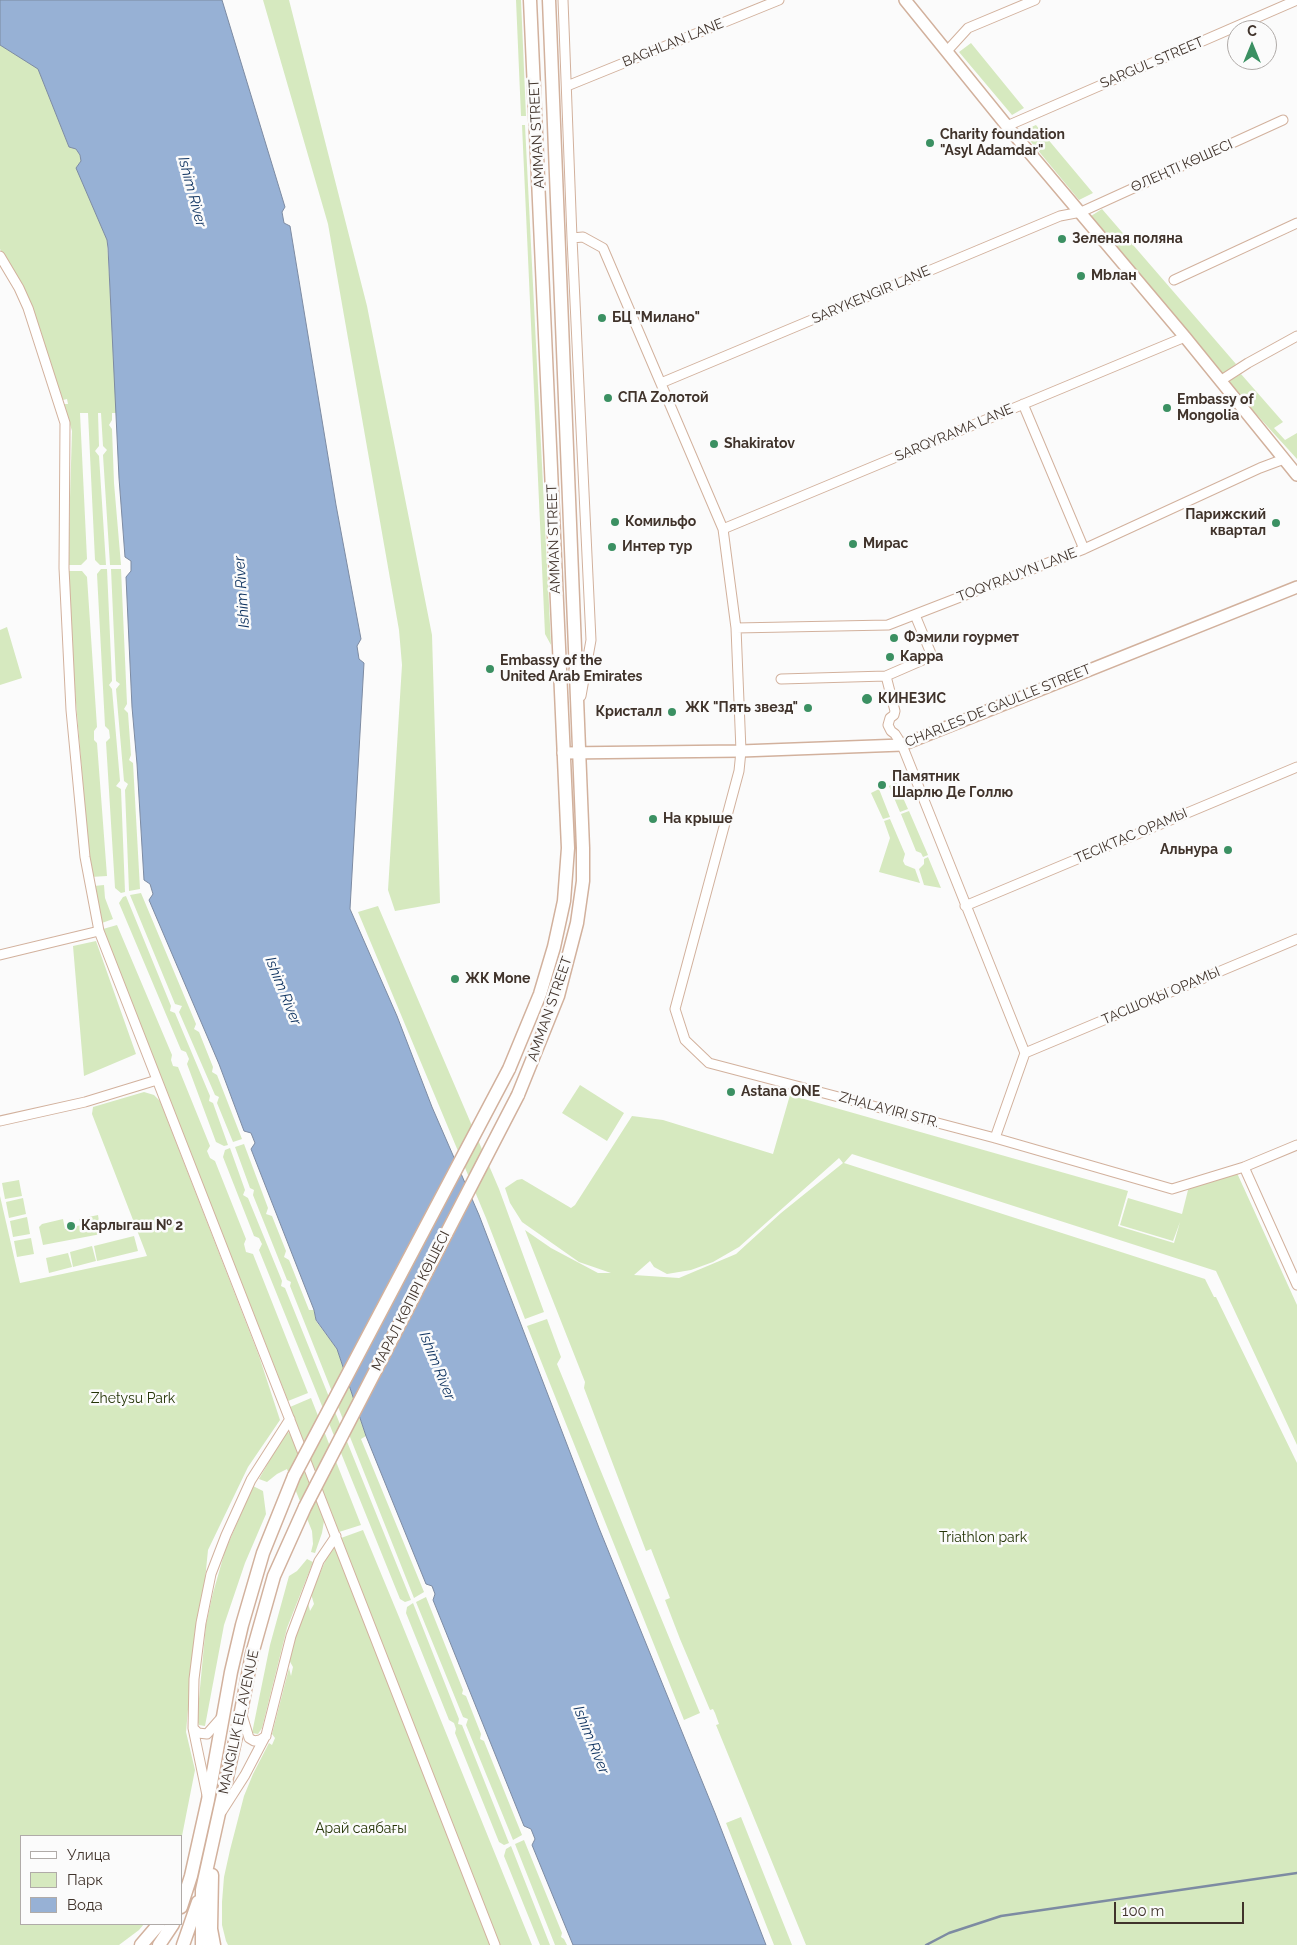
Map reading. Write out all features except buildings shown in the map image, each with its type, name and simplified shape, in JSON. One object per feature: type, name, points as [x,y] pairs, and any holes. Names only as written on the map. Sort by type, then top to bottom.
[{"type":"main road","name":"AMMAN STREET","points":[[509,1069],[540,994],[564,901],[568,848],[530,0]]},
{"type":"main road","name":"AMMAN STREET","points":[[518,1095],[558,996],[577,923],[583,881],[549,0]]},
{"type":"main road","name":"МАРАЛ КӨПІРІ КӨШЕСІ","points":[[294,1476],[509,1069]]},
{"type":"main road","name":"МАРАЛ КӨПІРІ КӨШЕСІ","points":[[305,1506],[518,1095]]},
{"type":"main road","name":"MANGILIK EL AVENUE","points":[[182,1904],[189,1885],[208,1800],[231,1672],[249,1599],[263,1553],[294,1476]]},
{"type":"main road","name":"MANGILIK EL AVENUE","points":[[202,1945],[202,1890],[263,1612],[274,1576],[305,1506]]},
{"type":"main road","points":[[214,1945],[211,1929],[211,1881],[219,1819]]},
{"type":"main road","points":[[182,1875],[201,1829]]},
{"type":"main road","points":[[183,1945],[202,1890]]},
{"type":"main road","points":[[140,1945],[158,1925]]},
{"type":"main road","points":[[159,1945],[172,1925]]},
{"type":"street","name":"AMMAN STREET","points":[[563,0],[572,238],[592,640],[577,713]]},
{"type":"street","name":"BAGHLAN LANE","points":[[567,86],[779,0]]},
{"type":"street","points":[[905,0],[1007,126],[1186,337],[1297,475]]},
{"type":"street","points":[[948,51],[968,28],[1035,0]]},
{"type":"street","name":"SARGUL STREET","points":[[1007,126],[1297,0]]},
{"type":"street","name":"ӨЛЕҢТІ КӨШЕСІ","points":[[1081,212],[1283,120]]},
{"type":"street","name":"SARYKENGIR LANE","points":[[661,383],[1060,216],[1081,212]]},
{"type":"street","points":[[1174,280],[1297,223]]},
{"type":"street","name":"ZHALAYIRI STR.","points":[[572,238],[583,237],[603,248],[723,529],[736,628],[741,751],[739,771],[675,1009],[685,1040],[709,1063],[995,1138],[1172,1189],[1244,1167],[1297,1145]]},
{"type":"street","points":[[0,256],[19,288],[28,308],[65,423],[64,568],[71,710],[85,857],[99,932],[496,1945]]},
{"type":"street","points":[[1220,381],[1297,336]]},
{"type":"street","name":"SARQYRAMA LANE","points":[[723,529],[1186,337]]},
{"type":"street","points":[[1023,404],[1084,549]]},
{"type":"street","name":"TOQYRAUYN LANE","points":[[736,628],[888,625],[1084,549],[1260,468],[1284,459]]},
{"type":"street","name":"CHARLES DE GAULLE STREET","points":[[563,753],[741,751],[902,745],[1297,587]]},
{"type":"street","points":[[780,679],[886,676],[932,656],[915,615]]},
{"type":"street","points":[[886,676],[895,711],[888,725],[902,745],[1025,1053],[995,1138]]},
{"type":"street","name":"ТЕСІКТАС ОРАМЫ","points":[[965,906],[1297,767]]},
{"type":"street","points":[[0,955],[99,932]]},
{"type":"street","name":"ТАСШОҚЫ ОРАМЫ","points":[[1025,1053],[1297,938]]},
{"type":"street","points":[[0,1121],[85,1102],[157,1080]]},
{"type":"street","points":[[1244,1167],[1297,1285]]},
{"type":"street","points":[[208,1800],[193,1728],[194,1679],[201,1623],[211,1574],[226,1534],[251,1480],[290,1419]]},
{"type":"street","points":[[219,1819],[266,1735],[291,1636],[319,1561],[336,1536]]},
{"type":"street","points":[[241,1712],[249,1738],[254,1741],[260,1740],[266,1735]]},
{"type":"street","points":[[193,1728],[198,1733],[207,1734],[224,1715]]},
{"type":"green space","points":[[263,0],[289,0],[367,306],[432,635],[440,903],[395,911],[388,890],[402,665],[399,630],[328,224]]},
{"type":"green space","points":[[516,0],[521,0],[526,116],[521,116]]},
{"type":"green space","points":[[971,43],[1024,108],[1012,115],[959,52]]},
{"type":"green space","points":[[0,45],[38,68],[69,147],[76,149],[80,155],[81,161],[77,168],[107,240],[117,413],[112,413],[112,420],[109,425],[112,429],[114,483],[121,565],[110,565],[103,455],[107,450],[103,446],[101,413],[98,413],[99,446],[95,451],[99,456],[106,565],[100,565],[95,560],[88,413],[80,413],[87,559],[81,565],[68,565],[72,431],[64,404],[68,404],[67,399],[63,400],[27,297],[0,249]]},
{"type":"green space","points":[[522,125],[525,125],[551,645],[545,634]]},
{"type":"green space","points":[[1036,125],[1093,193],[1079,200],[1022,131]]},
{"type":"green space","points":[[1102,209],[1236,364],[1222,375],[1091,216]]},
{"type":"green space","points":[[1241,374],[1283,422],[1274,428],[1285,440],[1297,433],[1297,459],[1227,382]]},
{"type":"green space","points":[[101,569],[107,569],[112,681],[109,685],[112,689],[120,781],[116,786],[121,789],[125,892],[121,893],[115,888],[106,742],[110,738],[109,730],[105,726],[97,574]]},
{"type":"green space","points":[[111,569],[121,569],[127,704],[124,709],[128,713],[131,755],[129,760],[133,763],[140,889],[129,891],[125,790],[128,784],[124,781],[116,689],[120,684],[116,681]]},
{"type":"green space","points":[[68,571],[82,571],[87,577],[97,727],[94,731],[94,740],[97,743],[107,876],[91,877],[70,633]]},
{"type":"green space","points":[[7,627],[22,678],[0,685],[0,630]]},
{"type":"green space","points":[[896,782],[908,809],[900,812],[889,786]]},
{"type":"green space","points":[[879,789],[890,817],[883,819],[871,793]]},
{"type":"green space","points":[[909,811],[928,855],[923,857],[921,853],[916,851],[901,814]]},
{"type":"green space","points":[[890,819],[905,854],[903,861],[905,865],[915,869],[920,883],[879,872],[890,838],[884,821]]},
{"type":"green space","points":[[928,857],[941,888],[924,885],[919,869],[924,864],[924,859]]},
{"type":"green space","points":[[104,885],[105,898],[113,919],[102,923],[94,886]]},
{"type":"green space","points":[[141,893],[196,1024],[194,1029],[199,1032],[213,1067],[212,1072],[217,1075],[242,1139],[233,1142],[217,1103],[219,1097],[215,1095],[179,1012],[182,1006],[175,1004],[130,895]]},
{"type":"green space","points":[[126,896],[171,1006],[170,1011],[175,1013],[210,1096],[209,1101],[213,1103],[228,1145],[224,1146],[216,1142],[187,1064],[189,1059],[186,1052],[181,1050],[119,903]]},
{"type":"green space","points":[[378,906],[499,1189],[544,1312],[525,1319],[486,1218],[358,912]]},
{"type":"green space","points":[[117,925],[172,1055],[173,1066],[178,1067],[210,1146],[207,1151],[210,1158],[215,1161],[246,1239],[244,1244],[246,1252],[253,1254],[308,1393],[288,1401],[103,929]]},
{"type":"green space","points":[[96,941],[136,1054],[84,1076],[73,946]]},
{"type":"green space","points":[[580,1085],[624,1113],[607,1141],[562,1113]]},
{"type":"green space","name":"Zhetysu Park","points":[[144,1092],[154,1095],[160,1101],[259,1356],[280,1420],[248,1467],[208,1550],[205,1580],[195,1630],[186,1732],[195,1770],[182,1836],[20,1835],[20,1925],[143,1925],[119,1945],[0,1945],[0,1196],[20,1283],[147,1256],[92,1114],[93,1107]]},
{"type":"green space","name":"Triathlon park","points":[[790,1095],[1128,1191],[1118,1226],[1174,1243],[1180,1222],[1173,1241],[1120,1225],[1128,1198],[1182,1214],[1189,1186],[1237,1173],[1297,1305],[1297,1445],[1216,1271],[852,1154],[844,1163],[1205,1279],[1214,1297],[1216,1297],[1297,1463],[1297,1945],[806,1945],[716,1725],[719,1724],[715,1713],[713,1709],[710,1710],[680,1639],[665,1600],[670,1598],[651,1549],[646,1551],[584,1388],[585,1382],[525,1230],[551,1248],[598,1273],[611,1273],[579,1262],[522,1222],[510,1203],[505,1188],[522,1179],[571,1208],[575,1205],[632,1116],[663,1120],[773,1154]],"holes":[[[839,1158],[843,1163],[781,1213],[736,1254],[679,1278],[634,1275],[650,1261],[654,1267],[667,1274],[691,1270],[713,1262],[739,1247]]]},
{"type":"green space","points":[[244,1144],[268,1208],[266,1214],[272,1216],[286,1251],[284,1257],[289,1260],[309,1310],[314,1310],[316,1321],[337,1349],[366,1436],[361,1439],[424,1592],[414,1598],[290,1286],[291,1282],[287,1280],[253,1195],[254,1190],[250,1188],[235,1147]]},
{"type":"green space","points":[[230,1148],[245,1190],[243,1195],[248,1198],[282,1281],[281,1286],[285,1288],[411,1600],[405,1602],[400,1599],[259,1250],[262,1244],[259,1238],[254,1236],[223,1157],[225,1150]]},
{"type":"green space","points":[[19,1180],[22,1196],[5,1199],[2,1183]]},
{"type":"green space","points":[[23,1198],[26,1214],[9,1218],[6,1202]]},
{"type":"green space","points":[[98,1215],[101,1234],[43,1245],[39,1227],[42,1224],[63,1219],[65,1229],[81,1225],[79,1219]]},
{"type":"green space","points":[[27,1217],[30,1234],[13,1237],[10,1221]]},
{"type":"green space","points":[[134,1236],[138,1251],[97,1261],[94,1246]]},
{"type":"green space","points":[[31,1238],[34,1254],[17,1257],[14,1241]]},
{"type":"green space","points":[[92,1246],[96,1261],[73,1267],[70,1252]]},
{"type":"green space","points":[[68,1253],[72,1267],[49,1273],[46,1258]]},
{"type":"green space","points":[[547,1319],[561,1357],[557,1364],[700,1713],[684,1720],[527,1326]]},
{"type":"green space","points":[[311,1398],[361,1525],[339,1532],[290,1407]]},
{"type":"green space","points":[[288,1432],[292,1436],[324,1521],[315,1553],[311,1552],[313,1544],[312,1531],[287,1469],[267,1482],[259,1479],[285,1433]]},
{"type":"green space","points":[[253,1486],[263,1491],[266,1514],[245,1563],[224,1625],[205,1726],[199,1725],[197,1720],[206,1624],[213,1593],[225,1551]]},
{"type":"green space","name":"Арай саябағы","points":[[363,1530],[532,1945],[228,1945],[226,1941],[222,1925],[222,1902],[224,1877],[230,1850],[244,1796],[269,1743],[272,1745],[275,1738],[272,1734],[289,1668],[291,1676],[293,1667],[289,1660],[295,1639],[308,1603],[310,1611],[314,1604],[311,1594],[330,1550],[335,1548],[336,1550],[341,1538]]},
{"type":"green space","points":[[307,1559],[313,1562],[287,1628],[262,1728],[258,1734],[252,1733],[270,1645],[289,1576],[297,1571]]},
{"type":"green space","points":[[426,1597],[463,1690],[462,1694],[466,1696],[481,1734],[480,1739],[484,1741],[522,1835],[513,1840],[466,1725],[468,1719],[463,1717],[416,1602]]},
{"type":"green space","points":[[413,1603],[459,1719],[458,1724],[462,1725],[509,1843],[504,1845],[499,1842],[455,1733],[454,1723],[449,1720],[406,1613],[407,1607]]},
{"type":"green space","points":[[741,1817],[792,1945],[774,1945],[726,1823]]},
{"type":"green space","points":[[524,1840],[562,1933],[561,1937],[567,1945],[555,1945],[515,1844]]},
{"type":"green space","points":[[511,1846],[550,1945],[540,1945],[504,1856],[506,1849]]},
{"type":"water","name":"Ishim River","points":[[0,0],[222,0],[285,207],[282,212],[284,223],[290,226],[336,505],[361,639],[357,646],[359,659],[364,663],[350,909],[397,1016],[432,1107],[479,1215],[599,1528],[715,1813],[766,1945],[573,1945],[532,1845],[535,1839],[531,1829],[524,1826],[433,1600],[435,1594],[432,1586],[426,1584],[366,1436],[337,1349],[316,1320],[314,1310],[251,1149],[255,1143],[251,1133],[244,1131],[219,1064],[149,900],[153,894],[150,884],[144,880],[132,707],[126,577],[131,571],[131,561],[125,557],[119,478],[107,240],[76,168],[81,161],[80,155],[76,149],[69,147],[38,69],[0,45]]},
{"type":"waterway","points":[[926,1945],[949,1933],[1001,1916],[1297,1873]]},
{"type":"place","name":"Charity foundation \"Asyl Adamdar\"","points":[[930,143]]},
{"type":"place","name":"Зеленая поляна","points":[[1062,239]]},
{"type":"place","name":"Мbлан","points":[[1081,276]]},
{"type":"place","name":"БЦ \"Милано\"","points":[[602,318]]},
{"type":"place","name":"СПА Zолотой","points":[[608,398]]},
{"type":"place","name":"Embassy of Mongolia","points":[[1167,408]]},
{"type":"place","name":"Shakiratov","points":[[714,444]]},
{"type":"place","name":"Комильфо","points":[[615,522]]},
{"type":"place","name":"Парижский квартал","points":[[1276,523]]},
{"type":"place","name":"Мирас","points":[[853,544]]},
{"type":"place","name":"Интер тур","points":[[612,547]]},
{"type":"place","name":"Фэмили гоурмет","points":[[894,638]]},
{"type":"place","name":"Карра","points":[[890,657]]},
{"type":"place","name":"Embassy of the United Arab Emirates","points":[[490,669]]},
{"type":"place","name":"КИНЕЗИС","points":[[867,699]]},
{"type":"place","name":"ЖК \"Пять звезд\"","points":[[808,708]]},
{"type":"place","name":"Кристалл","points":[[672,712]]},
{"type":"place","name":"Памятник Шарлю Де Голлю","points":[[882,785]]},
{"type":"place","name":"На крыше","points":[[653,819]]},
{"type":"place","name":"Альнура","points":[[1228,850]]},
{"type":"place","name":"ЖК Mone","points":[[455,979]]},
{"type":"place","name":"Astana ONE","points":[[731,1092]]},
{"type":"place","name":"Карлыгаш № 2","points":[[71,1226]]}]
